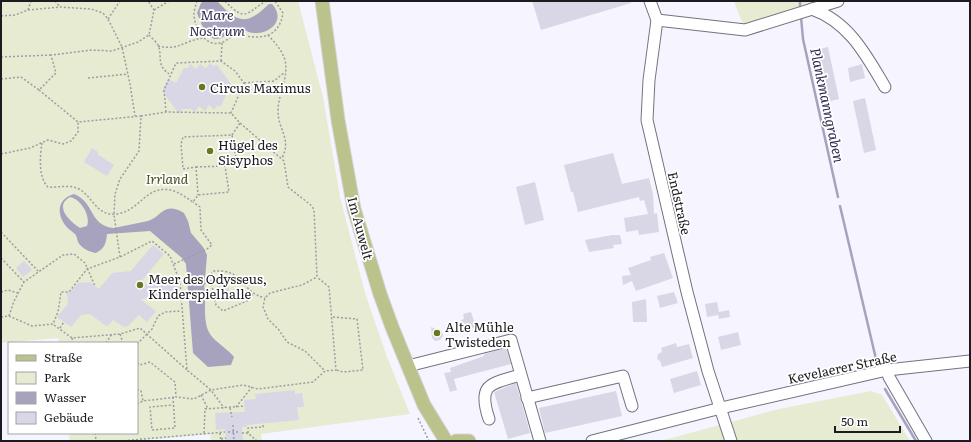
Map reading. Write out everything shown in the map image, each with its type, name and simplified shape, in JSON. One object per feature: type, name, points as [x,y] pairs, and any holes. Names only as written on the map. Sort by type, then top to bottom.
[{"type":"main road","name":"Im Auwelt","points":[[322,1],[338,120],[354,209],[380,294],[408,366],[424,405],[446,441]]},
{"type":"main road","points":[[456,441],[469,441]]},
{"type":"street","name":"Endstraße","points":[[650,1],[657,20],[649,80],[647,120],[686,292],[708,371],[721,408]]},
{"type":"street","points":[[657,20],[745,30],[838,1]]},
{"type":"street","points":[[812,9],[834,19],[847,30],[863,51],[885,87]]},
{"type":"street","points":[[408,366],[511,340],[540,441]]},
{"type":"street","name":"Kevelaerer Straße","points":[[592,441],[721,408],[887,370],[970,361]]},
{"type":"street","points":[[887,370],[889,377],[926,441]]},
{"type":"street","points":[[489,419],[483,401],[486,391],[492,383],[520,375]]},
{"type":"street","points":[[527,398],[623,376],[632,406]]},
{"type":"street","points":[[721,408],[731,441]]},
{"type":"path","points":[[28,10],[31,1]]},
{"type":"path","points":[[55,1],[60,7]]},
{"type":"path","points":[[108,19],[120,1]]},
{"type":"path","points":[[1,57],[51,55],[91,50],[112,51],[138,42],[149,35],[154,10],[148,1]]},
{"type":"path","points":[[154,10],[169,1]]},
{"type":"path","points":[[197,1],[194,14],[198,27],[203,38],[214,44],[222,43],[237,34],[252,38],[268,35],[278,28],[282,20],[283,12],[275,1]]},
{"type":"path","points":[[225,1],[238,13],[246,14],[252,12],[266,1]]},
{"type":"path","points":[[1,16],[15,15],[28,10],[60,7],[91,9],[103,13],[108,19],[122,47],[135,116]]},
{"type":"path","points":[[149,35],[158,46],[159,57],[165,72],[171,75]]},
{"type":"path","points":[[268,35],[283,55],[286,71],[278,112],[286,143],[286,149],[281,158]]},
{"type":"path","points":[[158,46],[174,48],[187,41],[203,38]]},
{"type":"path","points":[[221,61],[222,43]]},
{"type":"path","points":[[39,90],[56,74],[51,55]]},
{"type":"path","points":[[166,112],[164,90],[176,63],[221,61],[235,71],[244,83]]},
{"type":"path","points":[[244,83],[274,81],[286,71]]},
{"type":"path","points":[[88,78],[128,74]]},
{"type":"path","points":[[1,79],[20,77],[39,90],[78,122],[166,112],[231,113],[240,123],[284,161],[288,187],[312,206],[314,210],[317,277],[329,287],[333,317],[336,370]]},
{"type":"path","points":[[231,113],[244,83]]},
{"type":"path","points":[[120,257],[114,215],[115,194],[120,179],[139,151],[141,116]]},
{"type":"path","points":[[1,154],[30,148],[48,140],[63,144],[71,141],[78,132],[78,122]]},
{"type":"path","points":[[232,135],[183,136],[181,144],[183,169],[236,164],[232,135],[240,123]]},
{"type":"path","points":[[42,143],[40,155],[44,183],[48,187],[72,186],[79,189],[98,208],[106,213],[114,215],[123,213],[148,195],[160,189],[176,191],[200,207],[201,230],[212,245],[207,249],[174,264]]},
{"type":"path","points":[[198,195],[229,192],[225,166]]},
{"type":"path","points":[[193,202],[198,195],[196,167]]},
{"type":"path","points":[[1,232],[38,271]]},
{"type":"path","points":[[53,324],[58,312],[61,292],[69,292],[87,269],[120,257],[152,241],[170,256],[180,282],[187,370]]},
{"type":"path","points":[[9,316],[24,282],[63,255],[74,254],[85,263],[95,286]]},
{"type":"path","points":[[1,258],[24,282]]},
{"type":"path","points":[[252,294],[247,301],[223,311],[216,305],[210,276],[213,271],[222,270],[236,274],[252,294],[265,298]]},
{"type":"path","points":[[317,277],[302,285],[270,294],[265,298],[263,307],[268,319],[279,330],[287,342],[305,351],[325,371]]},
{"type":"path","points":[[1,292],[8,290],[18,293]]},
{"type":"path","points":[[138,343],[146,333],[152,329],[158,316],[165,312],[182,311]]},
{"type":"path","points":[[1,317],[9,316],[32,326],[53,324],[72,338],[120,334],[140,328],[211,390],[224,408]]},
{"type":"path","points":[[138,404],[143,401],[173,397],[194,399],[211,390],[243,385],[258,389],[313,382],[325,371],[336,370],[343,372],[363,370],[357,319],[333,317]]},
{"type":"path","points":[[59,329],[64,322]]},
{"type":"path","points":[[107,342],[112,334]]},
{"type":"path","points":[[120,334],[121,342]]},
{"type":"path","points":[[72,338],[73,342]]},
{"type":"path","points":[[138,364],[140,365],[150,362],[175,382],[176,397]]},
{"type":"path","points":[[236,407],[252,387]]},
{"type":"path","points":[[138,390],[141,391],[143,401]]},
{"type":"path","points":[[201,395],[208,409]]},
{"type":"path","points":[[173,397],[174,405],[175,428],[152,430],[150,406],[174,405]]},
{"type":"path","points":[[204,433],[205,409],[245,406]]},
{"type":"path","points":[[230,408],[232,417]]},
{"type":"path","points":[[248,433],[248,428],[263,427],[263,423]]},
{"type":"path","points":[[233,425],[234,441]]},
{"type":"path","points":[[220,432],[221,440],[226,438]]},
{"type":"path","points":[[120,441],[225,432]]},
{"type":"path","points":[[228,432],[239,432]]},
{"type":"path","points":[[242,433],[248,433],[257,441]]},
{"type":"path","points":[[229,438],[234,438]]},
{"type":"green space","name":"Irrland","points":[[1,1],[298,1],[323,97],[340,197],[365,293],[387,357],[410,414],[261,434],[262,441],[211,441],[210,434],[131,441],[70,441],[69,434],[138,434],[138,342],[59,342],[58,338],[1,343]]},
{"type":"green space","points":[[734,1],[838,1],[745,30]]},
{"type":"green space","points":[[871,391],[882,395],[910,441],[734,441],[731,422],[779,409]]},
{"type":"green space","points":[[720,425],[726,441],[660,441]]},
{"type":"water","name":"Mare Nostrum","points":[[204,1],[217,1],[234,16],[243,19],[249,19],[269,4],[272,4],[276,10],[277,20],[271,28],[260,33],[236,29],[232,30],[222,38],[214,39],[205,31],[197,13],[201,3]]},
{"type":"water","points":[[74,194],[81,198],[86,202],[100,223],[114,228],[148,221],[167,209],[177,210],[184,213],[191,233],[203,247],[207,255],[205,279],[208,281],[204,286],[205,290],[211,296],[207,296],[205,299],[205,317],[208,330],[212,337],[234,357],[231,365],[208,367],[193,353],[186,264],[182,258],[150,231],[107,234],[104,245],[99,251],[96,253],[86,250],[78,242],[75,234],[67,228],[60,215],[60,206],[69,196]],"holes":[[[70,197],[74,198],[84,208],[88,218],[87,226],[80,228],[68,218],[63,210],[65,201]]]},
{"type":"building","points":[[532,1],[631,1],[631,3],[541,30]]},
{"type":"building","points":[[828,47],[839,99],[822,103],[811,51]]},
{"type":"building","name":"Circus Maximus","points":[[210,63],[213,66],[217,65],[231,84],[221,106],[217,106],[214,110],[209,105],[205,111],[199,106],[195,112],[191,109],[182,109],[179,114],[162,91],[168,79],[176,83],[184,68],[188,68],[190,64],[196,69],[200,64],[206,68]]},
{"type":"building","points":[[862,64],[865,78],[850,82],[848,68]]},
{"type":"building","points":[[865,98],[876,150],[864,153],[853,101]]},
{"type":"building","points":[[92,148],[98,152],[97,154],[114,165],[107,176],[84,162]]},
{"type":"building","points":[[613,153],[622,184],[649,178],[653,194],[654,214],[657,213],[659,232],[639,235],[638,230],[626,232],[624,218],[648,214],[644,200],[640,201],[639,197],[578,212],[564,165]]},
{"type":"building","points":[[535,182],[544,220],[525,225],[516,187]]},
{"type":"building","points":[[620,235],[622,244],[613,245],[614,248],[589,252],[585,240]]},
{"type":"building","name":"Meer des Odysseus, Kinderspielhalle","points":[[153,245],[164,254],[139,284],[178,281],[180,295],[140,299],[156,311],[147,322],[139,315],[128,326],[124,327],[113,320],[106,326],[90,314],[81,315],[71,327],[57,317],[68,304],[67,292],[70,292],[78,283],[90,282],[99,289],[112,273],[131,271]]},
{"type":"building","points":[[664,253],[673,278],[636,291],[632,281],[623,285],[622,276],[631,275],[628,268],[651,260],[650,257]]},
{"type":"building","points":[[24,261],[32,270],[23,277],[16,268]]},
{"type":"building","points":[[221,283],[225,283],[229,289],[225,295],[221,295],[217,291],[217,287]]},
{"type":"building","points":[[674,292],[678,303],[660,308],[657,296]]},
{"type":"building","points":[[646,299],[647,322],[633,322],[632,302]]},
{"type":"building","points":[[717,302],[719,312],[729,310],[730,317],[719,319],[718,315],[707,317],[705,304]]},
{"type":"building","points":[[471,312],[476,327],[465,331],[461,320],[464,319],[463,314]]},
{"type":"building","name":"Alte Mühle Twisteden","points":[[431,327],[442,331],[443,336],[440,340],[435,341],[432,338]]},
{"type":"building","points":[[738,332],[741,345],[721,350],[718,337]]},
{"type":"building","points":[[676,343],[677,347],[689,344],[693,358],[662,367],[660,361],[657,359],[658,354],[662,352],[661,348]]},
{"type":"building","points":[[506,348],[511,364],[454,379],[457,390],[450,392],[444,373],[451,372],[450,368],[484,356],[484,354]]},
{"type":"building","points":[[697,371],[701,385],[674,393],[670,379]]},
{"type":"building","points":[[516,383],[530,433],[508,439],[494,392]]},
{"type":"building","points":[[295,390],[295,394],[302,393],[304,407],[297,407],[299,420],[247,425],[247,427],[242,427],[243,441],[226,441],[225,429],[216,430],[215,413],[245,412],[244,400],[256,399],[255,394]]},
{"type":"building","points":[[616,391],[622,416],[545,433],[539,408]]},
{"type":"waterway","name":"Plankmanngraben","points":[[800,1],[800,6]]},
{"type":"waterway","name":"Plankmanngraben","points":[[801,17],[803,39],[838,197]]},
{"type":"waterway","name":"Plankmanngraben","points":[[840,206],[876,359]]},
{"type":"waterway","name":"Plankmanngraben","points":[[885,389],[916,441]]},
{"type":"place","name":"Circus Maximus","points":[[202,87]]},
{"type":"place","name":"Hügel des Sisyphos","points":[[210,151]]},
{"type":"place","name":"Meer des Odysseus, Kinderspielhalle","points":[[140,285]]},
{"type":"place","name":"Alte Mühle Twisteden","points":[[437,333]]}]
